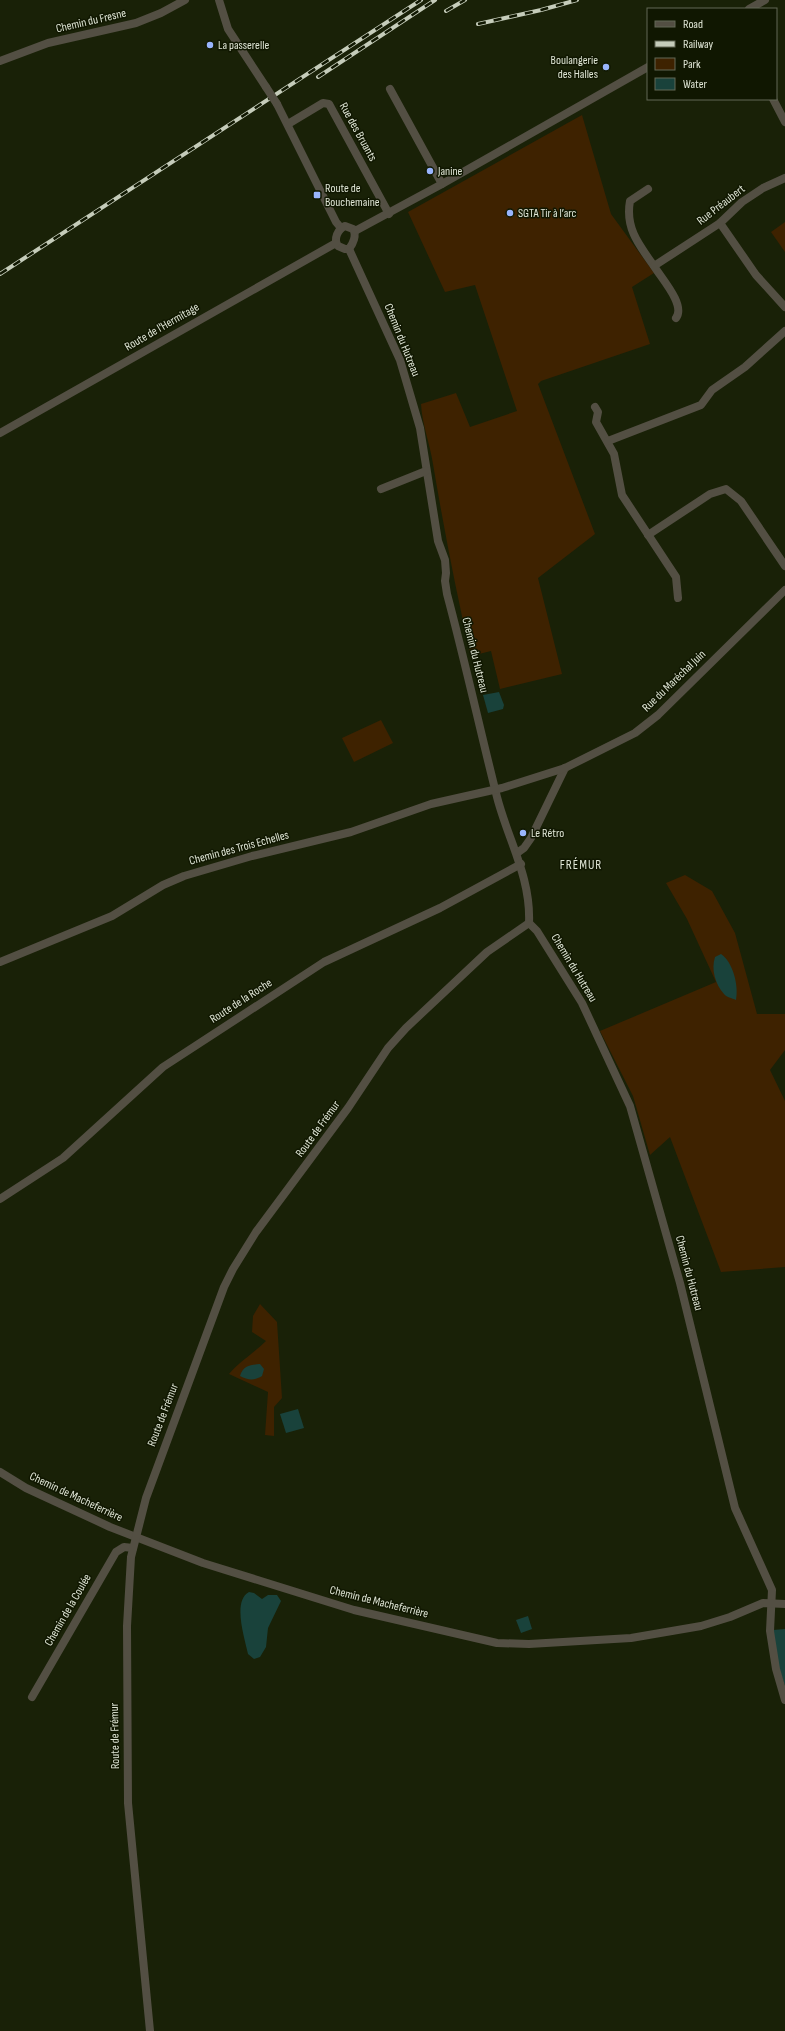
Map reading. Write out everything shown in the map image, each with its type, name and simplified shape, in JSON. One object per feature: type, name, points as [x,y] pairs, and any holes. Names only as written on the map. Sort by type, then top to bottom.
[{"type":"street","name":"Chemin du Fresne","points":[[0,61],[48,43],[136,23],[161,13],[185,0]]},
{"type":"street","points":[[219,0],[228,29],[277,104],[341,228],[336,243],[342,249],[349,249],[355,231],[389,214],[647,68]]},
{"type":"street","points":[[751,8],[765,0]]},
{"type":"street","points":[[390,89],[442,184]]},
{"type":"street","points":[[774,100],[785,122]]},
{"type":"street","name":"Rue des Bruants","points":[[288,124],[323,103],[329,104],[389,214]]},
{"type":"street","name":"Rue Préaubert","points":[[654,266],[720,224],[742,202],[763,188],[785,178]]},
{"type":"street","points":[[648,189],[630,201],[629,208],[632,233],[678,303],[679,313],[676,318]]},
{"type":"street","points":[[720,224],[756,275],[785,307]]},
{"type":"street","points":[[341,228],[349,226],[355,231]]},
{"type":"street","name":"Route de l'Hermitage","points":[[0,433],[336,243]]},
{"type":"street","name":"Chemin du Hutreau","points":[[349,249],[400,360],[420,428],[438,541],[445,560],[446,573],[444,581],[468,672],[495,788],[505,823],[521,864],[529,903],[529,923],[537,931],[582,1003],[627,1099],[680,1283],[733,1501],[770,1585],[772,1604],[769,1625],[772,1652],[785,1700]]},
{"type":"street","points":[[608,440],[701,405],[712,390],[745,367],[785,331]]},
{"type":"street","points":[[595,407],[598,412],[596,422],[608,440],[614,454],[622,495],[676,577],[678,598]]},
{"type":"street","points":[[381,489],[426,471]]},
{"type":"street","points":[[648,535],[710,494],[726,489],[741,501],[785,566]]},
{"type":"street","name":"Rue du Maréchal Juin","points":[[495,788],[502,788],[565,768],[635,734],[658,715],[785,590]]},
{"type":"street","points":[[517,853],[524,848],[531,838],[565,768]]},
{"type":"street","name":"Chemin des Trois Echelles","points":[[0,962],[112,916],[163,885],[184,876],[252,856],[351,832],[431,804],[495,788]]},
{"type":"street","name":"Route de la Roche","points":[[0,1199],[63,1158],[163,1067],[324,962],[440,908],[521,864]]},
{"type":"street","name":"Route de Frémur","points":[[150,2031],[128,1804],[127,1626],[135,1537],[161,1454],[224,1288],[242,1254],[348,1108],[388,1048],[406,1028],[487,952],[529,923]]},
{"type":"street","name":"Chemin de Macheferrière","points":[[0,1472],[26,1488],[135,1537],[203,1563],[326,1602],[497,1643],[529,1644],[631,1638],[701,1626],[730,1618],[763,1603],[785,1604]]},
{"type":"street","name":"Chemin de la Coulée","points":[[32,1697],[116,1552],[124,1547],[133,1548]]},
{"type":"green space","points":[[582,115],[611,214],[654,273],[632,287],[650,344],[541,381],[538,384],[595,534],[538,578],[562,674],[500,689],[491,651],[471,656],[450,560],[432,456],[421,404],[456,393],[470,427],[517,411],[475,285],[445,292],[408,212]]},
{"type":"green space","points":[[785,222],[785,252],[771,232]]},
{"type":"green space","points":[[381,720],[393,743],[354,762],[342,738]]},
{"type":"green space","points":[[685,875],[712,891],[735,933],[757,1014],[785,1014],[785,1050],[770,1070],[785,1101],[785,1267],[721,1272],[670,1137],[650,1155],[633,1096],[600,1031],[716,982],[687,919],[666,883]]},
{"type":"green space","points":[[260,1304],[277,1322],[282,1398],[274,1407],[274,1436],[265,1435],[268,1392],[229,1374],[266,1341],[252,1332],[253,1316]]},
{"type":"water","points":[[499,692],[504,705],[503,709],[488,713],[483,695]]},
{"type":"water","points":[[721,954],[732,968],[737,988],[736,1000],[725,995],[716,981],[713,966],[715,957]]},
{"type":"water","points":[[260,1364],[264,1369],[262,1376],[256,1379],[251,1379],[240,1376],[241,1372],[245,1368],[251,1365]]},
{"type":"water","points":[[298,1409],[304,1428],[286,1433],[280,1414]]},
{"type":"water","points":[[249,1592],[254,1593],[262,1599],[268,1595],[277,1595],[281,1601],[268,1628],[266,1647],[260,1657],[254,1659],[248,1654],[240,1612],[241,1603]]},
{"type":"water","points":[[528,1616],[532,1629],[521,1633],[516,1620]]},
{"type":"water","points":[[785,1629],[785,1686],[779,1668],[773,1630]]},
{"type":"railway","points":[[0,274],[421,0]]},
{"type":"railway","points":[[318,77],[435,0]]},
{"type":"railway","points":[[446,11],[465,0]]},
{"type":"railway","points":[[478,24],[541,10],[577,0]]},
{"type":"place","name":"La passerelle","points":[[210,45]]},
{"type":"place","name":"Boulangerie des Halles","points":[[606,67]]},
{"type":"place","name":"Janine","points":[[430,171]]},
{"type":"place","name":"Route de Bouchemaine","points":[[317,195]]},
{"type":"place","name":"SGTA Tir à l’arc","points":[[510,213]]},
{"type":"place","name":"Le Rétro","points":[[523,833]]},
{"type":"district","name":"FRÉMUR","points":[[581,865]]}]
